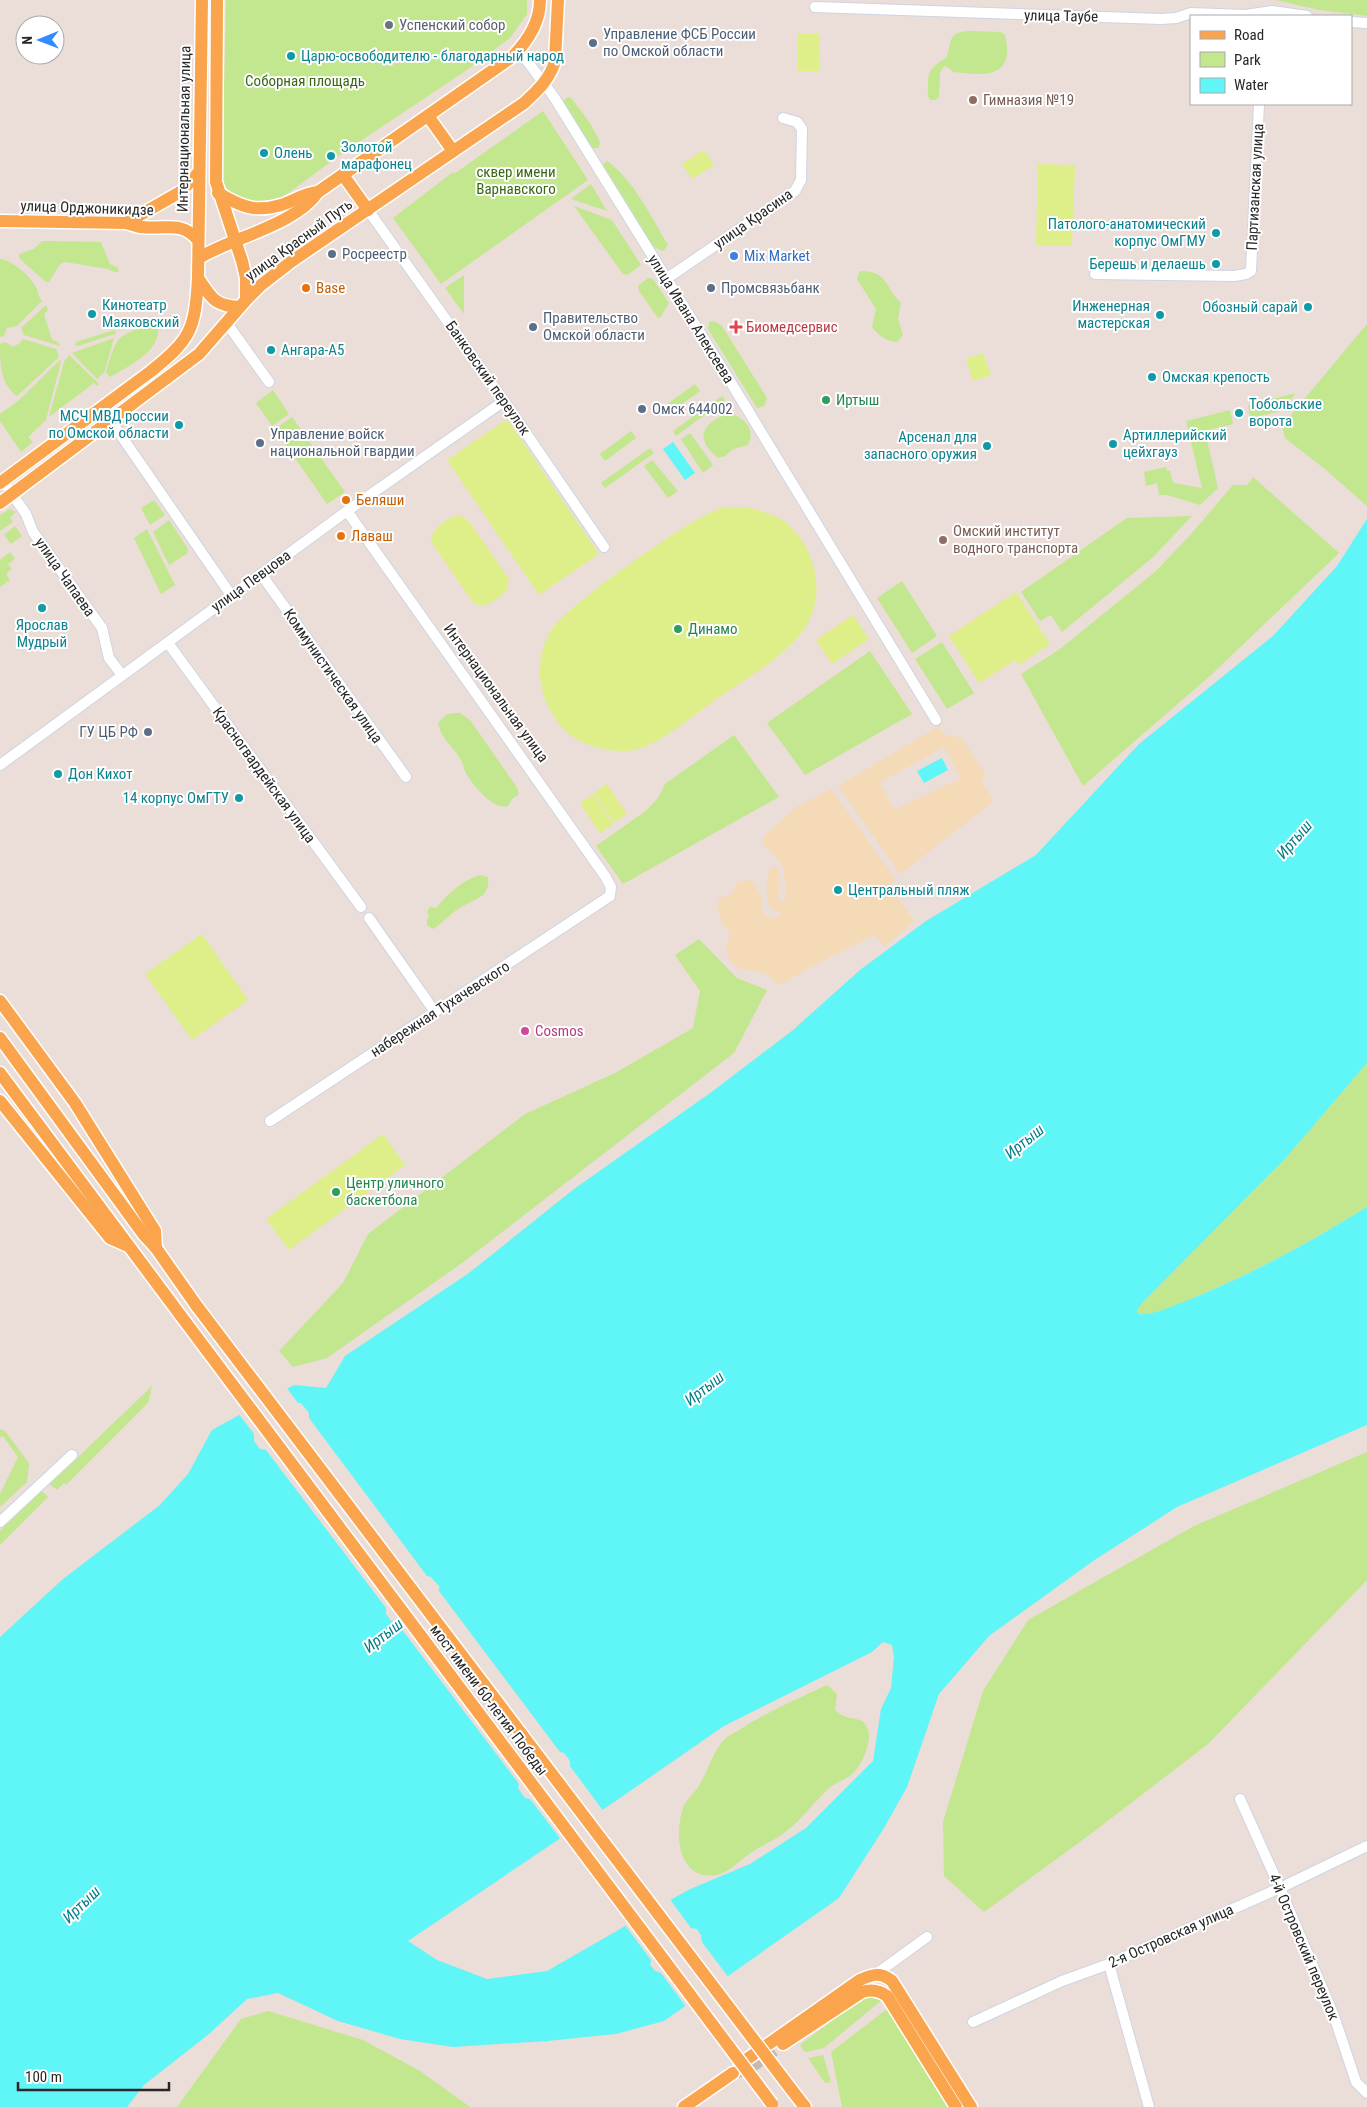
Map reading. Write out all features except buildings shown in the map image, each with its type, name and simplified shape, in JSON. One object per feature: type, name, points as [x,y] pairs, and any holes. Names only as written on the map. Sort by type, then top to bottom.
[{"type":"main road","name":"Интернациональная улица","points":[[198,258],[202,0]]},
{"type":"main road","name":"Интернациональная улица","points":[[217,0],[214,163],[218,193],[246,278],[243,303]]},
{"type":"main road","points":[[519,50],[537,19],[540,0]]},
{"type":"main road","name":"улица Красный Путь","points":[[0,503],[199,354],[261,285],[292,261],[524,103],[543,85],[553,70],[558,5]]},
{"type":"main road","name":"улица Красный Путь","points":[[198,258],[218,247],[283,220],[312,201],[318,192],[519,50]]},
{"type":"main road","points":[[428,116],[452,151]]},
{"type":"main road","points":[[126,222],[182,192],[198,173]]},
{"type":"main road","points":[[343,175],[368,210]]},
{"type":"main road","points":[[218,193],[246,207],[260,208],[281,205],[308,193],[318,192]]},
{"type":"main road","name":"улица Орджоникидзе","points":[[0,221],[126,222],[141,227],[182,228],[191,232],[198,240]]},
{"type":"main road","points":[[2,482],[170,356],[188,335],[192,325],[196,308],[198,258]]},
{"type":"main road","points":[[198,278],[210,297],[217,303],[225,306],[243,303]]},
{"type":"main road","points":[[0,1001],[80,1111],[154,1231],[156,1248]]},
{"type":"main road","points":[[0,1038],[144,1236],[156,1248]]},
{"type":"main road","name":"мост имени 60-летия Победы","points":[[0,1073],[773,2105]]},
{"type":"main road","points":[[0,1101],[110,1238],[130,1247]]},
{"type":"main road","name":"мост имени 60-летия Победы","points":[[156,1248],[196,1305],[804,2107]]},
{"type":"main road","points":[[684,2107],[860,1980],[876,1974],[885,1976],[892,1982],[971,2107]]},
{"type":"main road","points":[[783,2044],[862,1992],[869,1990],[882,1992],[956,2107]]},
{"type":"street","points":[[1261,0],[1261,14]]},
{"type":"street","name":"улица Таубе","points":[[815,7],[1161,19],[1176,18],[1191,13],[1246,15],[1272,11],[1300,15]]},
{"type":"street","points":[[1352,22],[1367,23]]},
{"type":"street","name":"улица Ивана Алексеева","points":[[519,50],[543,85],[554,97],[730,381],[936,720]]},
{"type":"street","name":"Партизанская улица","points":[[1095,274],[1234,276],[1251,271],[1259,105]]},
{"type":"street","name":"улица Красина","points":[[666,279],[795,191],[801,180],[802,129],[797,122],[783,118]]},
{"type":"street","name":"Банковский переулок","points":[[368,210],[504,401],[604,547]]},
{"type":"street","points":[[226,322],[269,382]]},
{"type":"street","name":"улица Певцова","points":[[0,765],[347,511],[504,401]]},
{"type":"street","points":[[111,421],[231,595]]},
{"type":"street","name":"улица Чапаева","points":[[2,482],[26,514],[33,532],[102,628],[109,658],[122,675]]},
{"type":"street","name":"Интернациональная улица","points":[[347,511],[605,876],[611,887],[610,896]]},
{"type":"street","name":"Коммунистическая улица","points":[[261,574],[406,777]]},
{"type":"street","name":"Красногвардейская улица","points":[[168,643],[361,907]]},
{"type":"street","name":"набережная Тухачевского","points":[[270,1121],[610,896]]},
{"type":"street","points":[[368,918],[434,1012]]},
{"type":"street","points":[[0,1522],[72,1455]]},
{"type":"street","name":"4-й Островский переулок","points":[[1240,1799],[1334,2016],[1356,2082],[1367,2093]]},
{"type":"street","name":"2-я Островская улица","points":[[974,2022],[1062,1981],[1109,1964],[1280,1888],[1367,1846]]},
{"type":"street","points":[[876,1974],[927,1937]]},
{"type":"street","points":[[1109,1964],[1149,2107]]},
{"type":"green space","name":"Соборная площадь","points":[[226,0],[527,0],[527,14],[510,38],[464,72],[344,152],[276,202],[262,206],[232,196],[224,184],[222,176]]},
{"type":"green space","points":[[1275,0],[1367,0],[1367,16],[1319,10]]},
{"type":"green space","points":[[971,31],[1001,32],[1005,35],[1007,55],[1004,63],[999,69],[985,74],[953,72],[944,66],[940,73],[939,97],[935,100],[930,100],[928,96],[928,77],[932,69],[946,58],[950,42],[954,36],[958,33]]},
{"type":"green space","points":[[798,34],[820,34],[819,71],[798,71]]},
{"type":"green space","points":[[569,97],[590,123],[600,142],[599,148],[591,148],[565,107],[564,100]]},
{"type":"green space","name":"сквер имени Варнавского","points":[[543,111],[588,180],[441,284],[393,218],[453,172],[454,174]]},
{"type":"green space","points":[[704,150],[714,165],[692,179],[682,164]]},
{"type":"green space","points":[[607,161],[634,188],[649,211],[668,245],[663,251],[649,242],[601,166]]},
{"type":"green space","points":[[1038,164],[1075,165],[1072,246],[1036,245]]},
{"type":"green space","points":[[591,184],[607,211],[571,199]]},
{"type":"green space","points":[[574,206],[612,220],[641,265],[627,275],[623,274]]},
{"type":"green space","points":[[42,241],[101,242],[110,264],[117,267],[119,272],[65,262],[60,264],[49,282],[46,282],[19,258],[19,254],[34,249]]},
{"type":"green space","points":[[0,259],[15,265],[25,274],[36,287],[42,301],[17,326],[7,328],[4,336],[0,337]]},
{"type":"green space","points":[[860,271],[876,274],[881,277],[901,303],[898,319],[903,335],[897,342],[883,338],[872,327],[876,309],[857,279]]},
{"type":"green space","points":[[464,275],[464,314],[445,288]]},
{"type":"green space","points":[[648,278],[653,279],[669,303],[660,318],[658,318],[639,291],[638,286]]},
{"type":"green space","points":[[46,305],[48,310],[44,314],[52,340],[58,342],[60,346],[24,335],[21,328]]},
{"type":"green space","points":[[714,321],[722,326],[767,398],[764,406],[757,408],[708,329],[709,322]]},
{"type":"green space","points":[[1367,324],[1367,506],[1325,469],[1285,438],[1282,426]]},
{"type":"green space","points":[[152,326],[158,327],[158,336],[149,351],[134,363],[110,377],[106,372],[112,352],[119,339],[131,332]]},
{"type":"green space","points":[[114,330],[115,334],[78,346],[75,345],[76,342]]},
{"type":"green space","points":[[114,338],[104,373],[97,379],[72,353]]},
{"type":"green space","points":[[23,339],[56,349],[59,357],[17,396],[7,385],[2,373],[0,344],[5,342],[13,347]]},
{"type":"green space","points":[[983,353],[991,375],[973,381],[966,359]]},
{"type":"green space","points":[[69,355],[99,384],[97,386],[94,383],[49,417],[64,362]]},
{"type":"green space","points":[[60,360],[46,420],[28,437],[33,442],[21,452],[0,421],[0,414],[18,401]]},
{"type":"green space","points":[[695,384],[700,391],[668,414],[663,407]]},
{"type":"green space","points":[[273,390],[289,414],[272,426],[256,403]]},
{"type":"green space","points":[[1296,393],[1281,411],[1250,418],[1248,405]]},
{"type":"green space","points":[[722,396],[725,400],[676,436],[673,431]]},
{"type":"green space","points":[[1230,410],[1233,424],[1205,431],[1218,488],[1200,505],[1167,495],[1159,495],[1157,483],[1146,486],[1144,472],[1166,467],[1167,471],[1170,471],[1173,483],[1202,488],[1186,421]]},
{"type":"green space","points":[[731,413],[748,425],[751,434],[750,439],[748,445],[733,449],[725,456],[718,458],[705,443],[705,431],[714,420]]},
{"type":"green space","points":[[292,417],[345,492],[327,504],[275,429]]},
{"type":"green space","points":[[507,419],[599,554],[539,595],[447,460]]},
{"type":"green space","points":[[631,431],[636,438],[605,461],[600,454]]},
{"type":"green space","points":[[690,433],[713,465],[703,473],[681,439]]},
{"type":"green space","points":[[650,448],[654,453],[605,488],[601,483]]},
{"type":"green space","points":[[652,460],[678,491],[668,498],[644,466]]},
{"type":"green space","points":[[1253,477],[1339,553],[1211,675],[1083,786],[1021,674],[1060,649],[1156,571],[1233,485],[1247,485]]},
{"type":"green space","points":[[154,500],[165,515],[150,525],[141,508]]},
{"type":"green space","name":"Динамо","points":[[731,507],[751,508],[781,519],[793,529],[810,555],[816,584],[816,600],[812,614],[798,638],[764,667],[676,729],[644,747],[627,751],[609,750],[584,743],[572,736],[553,716],[541,686],[540,668],[543,650],[550,632],[559,620],[629,564],[705,515],[719,509]]},
{"type":"green space","points":[[10,509],[16,512],[10,517],[13,522],[0,531],[0,515]]},
{"type":"green space","points":[[459,515],[469,521],[509,579],[507,590],[486,605],[476,604],[472,601],[431,542],[433,533],[440,525],[449,518]]},
{"type":"green space","points":[[1192,516],[1153,557],[1062,632],[1051,615],[1040,621],[1021,592],[1127,518]]},
{"type":"green space","points":[[169,520],[188,549],[188,553],[169,565],[153,532]]},
{"type":"green space","points":[[15,526],[22,536],[11,544],[4,535]]},
{"type":"green space","points":[[147,529],[175,585],[161,594],[134,538]]},
{"type":"green space","points":[[10,552],[15,559],[8,564],[12,569],[6,574],[10,580],[0,587],[0,560]]},
{"type":"green space","points":[[902,581],[937,636],[912,653],[877,598]]},
{"type":"green space","points":[[1016,592],[1050,644],[1019,665],[1015,660],[979,683],[949,636]]},
{"type":"green space","points":[[853,615],[869,639],[832,664],[816,640]]},
{"type":"green space","points":[[942,642],[974,693],[947,709],[915,659]]},
{"type":"green space","points":[[870,651],[912,714],[805,775],[767,723]]},
{"type":"green space","points":[[460,713],[470,720],[516,786],[519,794],[512,799],[508,806],[496,804],[477,789],[464,770],[462,761],[442,734],[438,723],[446,715]]},
{"type":"green space","points":[[734,735],[779,797],[623,884],[596,846],[647,810],[658,798],[665,784]]},
{"type":"green space","points":[[607,784],[627,814],[614,823],[594,793]]},
{"type":"green space","points":[[593,794],[613,824],[600,833],[580,803]]},
{"type":"green space","points":[[480,875],[488,877],[487,890],[484,894],[458,909],[433,929],[427,925],[429,917],[427,912],[430,907],[436,908],[456,888]]},
{"type":"green space","points":[[202,934],[248,1000],[192,1040],[145,974]]},
{"type":"green space","points":[[699,939],[737,978],[767,990],[734,1053],[462,1263],[327,1358],[293,1367],[279,1351],[343,1283],[368,1234],[525,1114],[615,1073],[693,1028],[700,991],[675,955]]},
{"type":"green space","points":[[1367,1063],[1367,1207],[1301,1246],[1233,1280],[1162,1310],[1150,1314],[1138,1314],[1137,1309],[1142,1303],[1284,1160]]},
{"type":"green space","name":"Центр уличного баскетбола","points":[[383,1134],[405,1165],[289,1250],[266,1219]]},
{"type":"green space","points":[[152,1386],[148,1403],[66,1485],[64,1483],[57,1490],[50,1484]]},
{"type":"green space","points":[[0,1429],[5,1431],[29,1463],[27,1482],[0,1507],[0,1494],[18,1457],[3,1436],[0,1437]]},
{"type":"green space","points":[[1367,1452],[1367,1580],[1208,1744],[1088,1836],[984,1912],[944,1876],[943,1822],[983,1691],[1028,1620],[1194,1526]]},
{"type":"green space","points":[[41,1490],[48,1497],[0,1545],[0,1531]]},
{"type":"green space","points":[[827,1685],[837,1694],[835,1710],[844,1716],[862,1721],[868,1730],[869,1741],[865,1754],[856,1770],[850,1776],[827,1790],[801,1818],[776,1839],[720,1874],[706,1875],[695,1872],[687,1864],[679,1842],[681,1816],[684,1805],[700,1784],[719,1747],[729,1736],[760,1717]]},
{"type":"green space","points":[[872,1996],[883,1999],[824,2048],[805,2052],[800,2045],[862,1998]]},
{"type":"green space","points":[[891,2006],[952,2107],[842,2107],[831,2052]]},
{"type":"green space","points":[[268,2011],[363,2040],[420,2071],[470,2107],[177,2107],[241,2019]]},
{"type":"green space","points":[[823,2055],[831,2082],[825,2083],[808,2058]]},
{"type":"sand","name":"Центральный пляж","points":[[938,727],[945,735],[962,738],[986,776],[981,781],[994,801],[900,874],[838,786]],"holes":[[[944,747],[961,778],[894,810],[880,782]]]},
{"type":"sand","name":"Центральный пляж","points":[[831,789],[896,880],[888,886],[915,921],[884,947],[875,935],[779,985],[763,973],[742,969],[731,962],[726,950],[730,937],[729,931],[722,924],[717,905],[720,898],[732,894],[737,882],[752,880],[761,896],[763,912],[770,918],[779,917],[779,912],[770,908],[767,898],[767,883],[770,868],[776,866],[780,874],[778,899],[781,901],[785,899],[783,868],[776,857],[763,845],[764,836],[798,806]]},
{"type":"water","points":[[673,442],[695,473],[685,480],[663,449]]},
{"type":"water","points":[[1367,519],[1367,1063],[1284,1160],[1137,1310],[1138,1314],[1156,1312],[1210,1291],[1279,1258],[1367,1207],[1367,1425],[1177,1507],[1093,1561],[989,1636],[939,1694],[907,1787],[884,1828],[839,1898],[664,2021],[616,2034],[453,2047],[400,2039],[338,2021],[278,1993],[247,1999],[209,2034],[144,2085],[127,2107],[0,2107],[0,1637],[63,1579],[160,1505],[188,1474],[212,1430],[294,1385],[326,1388],[345,1356],[469,1273],[574,1189],[713,1091],[793,1030],[860,970],[926,921],[1036,855],[1139,744],[1273,636],[1337,566]],"holes":[[[883,1642],[892,1645],[894,1657],[891,1688],[881,1709],[873,1761],[806,1828],[750,1864],[688,1890],[547,1971],[487,1979],[437,1960],[408,1941],[724,1726],[872,1652]]]},
{"type":"water","points":[[942,758],[948,770],[924,783],[917,771]]},
{"type":"pier","points":[[286,1387],[298,1403],[301,1403],[309,1413],[309,1418],[427,1576],[431,1577],[439,1586],[439,1591],[560,1752],[564,1753],[570,1761],[570,1766],[604,1812],[562,1841],[530,1799],[525,1798],[518,1788],[519,1784],[397,1623],[391,1621],[386,1614],[386,1608],[266,1450],[260,1449],[254,1441],[254,1434],[238,1413]]},
{"type":"pier","points":[[669,1898],[691,1928],[697,1929],[701,1935],[702,1942],[729,1978],[687,2008],[661,1973],[655,1971],[650,1965],[651,1960],[624,1924]]},
{"type":"tunnel","points":[[733,2073],[747,2070],[783,2044]]},
{"type":"place","name":"Успенский собор","points":[[389,25]]},
{"type":"place","name":"Управление ФСБ России по Омской области","points":[[593,43]]},
{"type":"place","name":"Царю-освободителю - благодарный народ","points":[[291,56]]},
{"type":"place","name":"Гимназия №19","points":[[973,100]]},
{"type":"place","name":"Олень","points":[[264,153]]},
{"type":"place","name":"Золотой марафонец","points":[[331,156]]},
{"type":"place","name":"Патолого-анатомический корпус ОмГМУ","points":[[1216,233]]},
{"type":"place","name":"Росреестр","points":[[332,254]]},
{"type":"place","name":"Mix Market","points":[[734,256]]},
{"type":"place","name":"Берешь и делаешь","points":[[1216,264]]},
{"type":"place","name":"Base","points":[[306,288]]},
{"type":"place","name":"Промсвязьбанк","points":[[711,288]]},
{"type":"place","name":"Обозный сарай","points":[[1308,307]]},
{"type":"place","name":"Кинотеатр Маяковский","points":[[92,314]]},
{"type":"place","name":"Инженерная мастерская","points":[[1160,315]]},
{"type":"place","name":"Правительство Омской области","points":[[533,327]]},
{"type":"place","name":"Биомедсервис","points":[[736,327]]},
{"type":"place","name":"Ангара-А5","points":[[271,350]]},
{"type":"place","name":"Омская крепость","points":[[1152,377]]},
{"type":"place","name":"Иртыш","points":[[826,400]]},
{"type":"place","name":"Омск 644002","points":[[642,409]]},
{"type":"place","name":"Тобольские ворота","points":[[1239,413]]},
{"type":"place","name":"МСЧ МВД россии по Омской области","points":[[179,425]]},
{"type":"place","name":"Управление войск национальной гвардии","points":[[260,443]]},
{"type":"place","name":"Артиллерийский цейхгауз","points":[[1113,444]]},
{"type":"place","name":"Арсенал для запасного оружия","points":[[987,446]]},
{"type":"place","name":"Беляши","points":[[346,500]]},
{"type":"place","name":"Лаваш","points":[[341,536]]},
{"type":"place","name":"Омский институт водного транспорта","points":[[943,540]]},
{"type":"place","name":"Ярослав Мудрый","points":[[42,608]]},
{"type":"place","name":"Динамо","points":[[678,629]]},
{"type":"place","name":"ГУ ЦБ РФ","points":[[148,732]]},
{"type":"place","name":"Дон Кихот","points":[[58,774]]},
{"type":"place","name":"14 корпус ОмГТУ","points":[[239,798]]},
{"type":"place","name":"Центральный пляж","points":[[838,890]]},
{"type":"place","name":"Cosmos","points":[[525,1031]]},
{"type":"place","name":"Центр уличного баскетбола","points":[[336,1192]]}]
